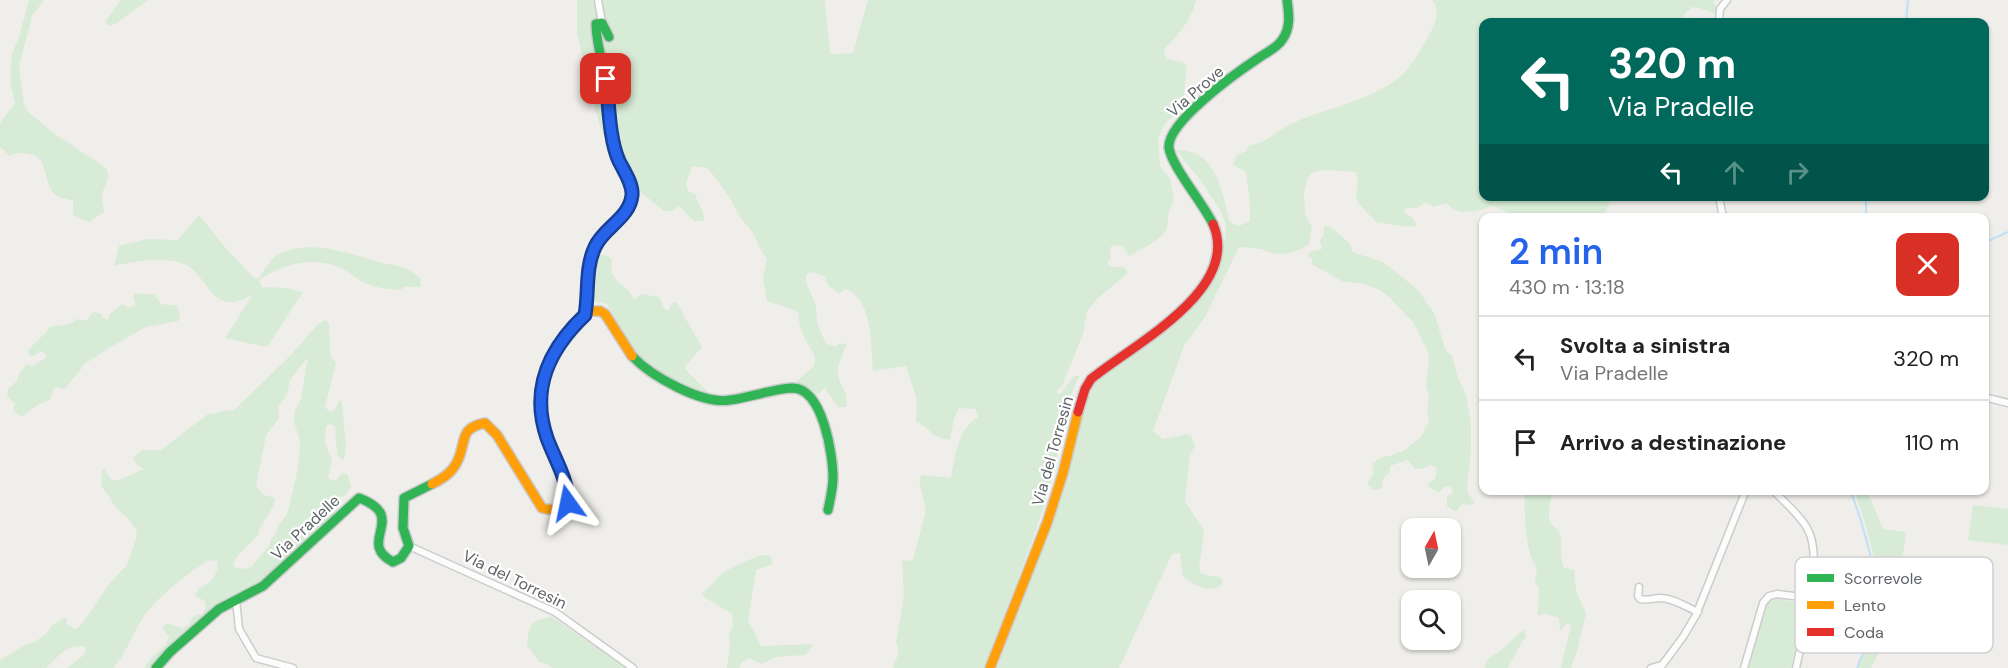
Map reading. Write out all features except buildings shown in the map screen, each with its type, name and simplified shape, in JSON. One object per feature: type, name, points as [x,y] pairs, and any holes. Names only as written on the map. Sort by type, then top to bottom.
[{"type":"street","points":[[598,0],[602,23],[609,37]]},
{"type":"street","name":"Via Prove","points":[[1217,252],[1214,226],[1206,207],[1170,155],[1169,139],[1175,127],[1228,81],[1282,42],[1288,30],[1290,18],[1287,0]]},
{"type":"street","points":[[1719,18],[1720,9],[1727,0]]},
{"type":"street","points":[[585,315],[590,258],[599,237],[628,207],[632,195],[630,183],[614,148],[606,79],[596,36],[596,24],[602,23]]},
{"type":"street","name":"Via del Torresin","points":[[990,668],[1035,555],[1063,474],[1081,400],[1088,382],[1173,316],[1196,295],[1214,266],[1217,252]]},
{"type":"street","points":[[409,546],[403,528],[404,498],[437,481],[453,468],[459,458],[466,430],[474,424],[485,423],[497,435],[542,508],[561,510],[568,503],[568,490],[547,437],[539,399],[548,362],[577,322],[590,311],[595,310],[605,314],[628,351],[648,371],[687,393],[726,401],[794,388],[805,393],[816,404],[824,421],[833,479],[828,510]]},
{"type":"street","points":[[1989,398],[2008,403]]},
{"type":"street","points":[[1652,668],[1662,667],[1698,612],[1744,495]]},
{"type":"street","points":[[1778,495],[1806,526],[1813,540],[1815,557]]},
{"type":"street","name":"Via Pradelle","points":[[156,668],[170,652],[219,609],[262,586],[358,498],[376,504],[382,511],[383,521],[377,546],[384,560],[393,562],[401,558],[409,546]]},
{"type":"street","name":"Via del Torresin","points":[[409,546],[555,612],[633,668]]},
{"type":"street","points":[[1639,587],[1640,599],[1647,601],[1658,598],[1666,599],[1698,612]]},
{"type":"street","points":[[1744,668],[1763,603],[1769,596],[1777,594],[1795,596]]},
{"type":"street","points":[[236,600],[239,629],[256,658],[293,668]]},
{"type":"street","points":[[1796,668],[1799,653]]},
{"type":"green space","points":[[29,0],[44,0],[32,16],[19,67],[24,105],[28,112],[55,134],[106,168],[108,176],[102,193],[104,212],[89,222],[73,214],[73,201],[58,196],[52,190],[43,165],[36,156],[21,153],[10,156],[0,147],[0,123],[15,103],[10,82],[12,54]]},
{"type":"green space","points":[[121,0],[148,0],[109,26],[105,22]]},
{"type":"green space","points":[[577,0],[825,0],[830,54],[853,53],[868,0],[1196,0],[1184,27],[1164,49],[1166,59],[1183,62],[1187,67],[1182,109],[1166,122],[1158,141],[1160,166],[1170,179],[1174,200],[1169,210],[1167,227],[1156,240],[1129,256],[1123,246],[1113,245],[1110,248],[1111,259],[1108,264],[1112,267],[1124,267],[1127,274],[1098,298],[1087,311],[1083,334],[1062,386],[1057,391],[1058,394],[1061,393],[1073,377],[1080,375],[1069,401],[1054,472],[1043,509],[984,668],[894,668],[893,666],[898,652],[896,642],[904,595],[902,561],[913,560],[926,510],[919,480],[922,475],[951,478],[962,436],[971,422],[978,417],[975,409],[959,408],[954,419],[950,440],[934,435],[916,422],[917,400],[906,366],[873,371],[869,324],[861,302],[845,289],[839,294],[828,285],[825,276],[810,272],[806,275],[807,285],[816,305],[817,323],[826,344],[847,345],[838,370],[846,396],[846,407],[838,407],[825,388],[818,394],[796,382],[814,366],[815,356],[801,330],[799,314],[767,301],[763,278],[767,259],[751,230],[712,174],[707,168],[692,166],[686,184],[688,191],[695,194],[704,217],[704,221],[694,221],[679,206],[673,211],[664,211],[642,193],[610,158],[588,83],[577,32]]},
{"type":"green space","points":[[1432,0],[1714,0],[1714,5],[1717,6],[1715,14],[1692,7],[1682,18],[1479,18],[1479,201],[1610,201],[1605,213],[1506,213],[1493,206],[1462,212],[1446,203],[1434,207],[1425,202],[1417,208],[1404,210],[1405,214],[1413,218],[1417,226],[1408,227],[1376,222],[1358,203],[1356,172],[1328,170],[1313,172],[1307,179],[1304,193],[1305,214],[1312,226],[1309,244],[1297,251],[1282,254],[1263,249],[1239,247],[1205,317],[1184,346],[1153,431],[1163,439],[1184,434],[1191,435],[1195,446],[1190,454],[1185,501],[1204,531],[1199,568],[1201,573],[1220,577],[1223,582],[1221,586],[1211,589],[1187,580],[1183,577],[1180,553],[1172,554],[1119,668],[997,668],[1064,485],[1081,404],[1092,378],[1108,361],[1190,298],[1220,257],[1226,225],[1221,211],[1176,150],[1190,151],[1201,156],[1209,164],[1220,186],[1230,222],[1239,226],[1250,221],[1246,172],[1233,165],[1237,155],[1246,151],[1249,145],[1266,140],[1293,123],[1352,102],[1394,82],[1412,63],[1432,29],[1436,21],[1435,4]]},
{"type":"green space","points":[[199,215],[254,278],[259,278],[276,256],[299,248],[312,247],[325,248],[405,268],[421,279],[420,287],[387,289],[363,282],[343,269],[329,264],[298,263],[277,270],[259,280],[262,287],[286,288],[303,292],[267,347],[225,338],[253,294],[239,301],[228,302],[219,299],[192,269],[184,264],[167,260],[131,262],[114,266],[119,246],[148,239],[178,240]]},
{"type":"green space","points":[[1324,226],[1331,227],[1350,244],[1352,252],[1383,262],[1418,290],[1434,313],[1446,351],[1452,355],[1458,379],[1466,394],[1471,425],[1467,487],[1475,503],[1462,504],[1456,512],[1447,506],[1447,496],[1453,493],[1451,487],[1444,487],[1439,493],[1428,487],[1428,484],[1435,479],[1437,468],[1430,465],[1422,469],[1415,469],[1407,460],[1390,466],[1390,472],[1383,479],[1379,490],[1372,490],[1367,483],[1374,474],[1372,463],[1382,457],[1402,452],[1421,437],[1429,421],[1427,409],[1429,397],[1426,384],[1428,352],[1413,322],[1380,290],[1364,284],[1342,281],[1313,265],[1312,259],[1308,257],[1309,252],[1322,249],[1320,240],[1324,235]]},
{"type":"green space","points":[[595,255],[608,256],[612,260],[611,272],[635,300],[641,294],[659,297],[664,308],[669,311],[671,304],[676,302],[702,347],[684,368],[709,393],[686,387],[634,354],[607,304],[590,300]]},
{"type":"green space","points":[[136,293],[155,295],[161,304],[177,306],[180,314],[178,321],[146,327],[83,365],[65,388],[57,387],[53,390],[50,400],[39,404],[22,417],[13,411],[15,404],[7,396],[8,389],[17,381],[20,372],[27,364],[32,366],[47,357],[44,352],[34,356],[29,355],[28,350],[49,327],[70,324],[77,319],[86,321],[93,312],[102,314],[103,318],[108,320],[111,313],[123,304],[131,307],[136,305],[133,296]]},
{"type":"green space","points":[[325,320],[329,323],[330,354],[336,363],[325,407],[330,412],[335,410],[339,400],[342,402],[346,448],[344,460],[340,459],[337,454],[335,426],[330,424],[326,426],[325,443],[332,461],[328,478],[335,481],[342,473],[347,474],[351,486],[346,495],[336,499],[335,506],[338,514],[264,582],[223,606],[155,668],[145,668],[150,659],[167,641],[169,636],[162,628],[167,623],[182,628],[188,625],[193,616],[202,614],[206,607],[205,601],[195,596],[198,589],[213,578],[218,566],[217,561],[209,560],[201,565],[155,603],[142,619],[113,668],[67,668],[85,654],[86,647],[79,646],[63,652],[46,668],[0,668],[0,660],[25,645],[35,642],[48,632],[51,626],[64,618],[67,619],[66,623],[75,629],[81,625],[109,584],[127,565],[137,536],[136,530],[127,517],[117,509],[101,485],[102,471],[104,469],[112,481],[144,469],[137,465],[133,458],[142,450],[161,450],[208,414],[233,411],[292,354],[317,325]],"holes":[[[308,357],[301,399],[295,410],[294,422],[300,445],[298,468],[286,516],[278,525],[269,546],[251,567],[242,569],[233,567],[239,554],[259,534],[260,528],[273,507],[275,498],[264,495],[256,486],[266,435],[279,418],[278,407],[287,395],[290,380]]]},
{"type":"green space","points":[[1524,495],[1552,495],[1549,519],[1560,534],[1564,568],[1574,570],[1576,591],[1586,613],[1571,668],[1561,668],[1571,625],[1567,623],[1560,631],[1559,618],[1544,613],[1540,616],[1537,614],[1539,587],[1535,583],[1537,567],[1527,542]]},
{"type":"green space","points":[[1855,495],[1869,495],[1883,529],[1906,532],[1903,557],[1873,557]]},
{"type":"green space","points":[[1973,505],[2008,509],[2008,545],[1968,540]]},
{"type":"green space","points":[[763,555],[771,556],[772,564],[756,570],[748,620],[761,646],[813,644],[805,655],[775,657],[762,664],[749,658],[742,662],[739,668],[727,668],[729,633],[733,628],[732,614],[706,598],[702,593],[727,570]]},
{"type":"green space","points":[[1771,599],[1795,603],[1795,649],[1791,668],[1748,668],[1767,603]]},
{"type":"green space","points":[[552,617],[626,668],[552,668],[539,662],[527,645],[530,628],[539,620]]},
{"type":"green space","points":[[1524,629],[1526,636],[1507,668],[1485,668],[1488,659]]},
{"type":"green space","points":[[1878,653],[1871,668],[1857,668],[1862,654]]},
{"type":"waterway","points":[[1906,18],[1908,0]]},
{"type":"waterway","points":[[1866,201],[1866,213]]},
{"type":"waterway","points":[[1989,241],[2008,232]]},
{"type":"waterway","points":[[1852,495],[1870,557]]},
{"type":"waterway","points":[[1857,668],[1863,653]]},
{"type":"traffic: fast","points":[[1213,224],[1171,156],[1169,148],[1171,138],[1204,99],[1280,43],[1288,26],[1287,0]]},
{"type":"traffic: fast","points":[[585,315],[587,273],[592,253],[601,236],[626,211],[632,192],[614,146],[606,78],[598,45],[596,24],[602,23],[609,37]]},
{"type":"traffic: fast","points":[[632,356],[664,380],[692,394],[706,398],[730,400],[786,388],[803,391],[812,399],[819,411],[831,454],[833,478],[828,510]]},
{"type":"traffic: fast","points":[[156,668],[170,652],[219,609],[263,586],[359,498],[374,505],[380,513],[382,521],[379,546],[383,554],[393,562],[401,558],[409,546],[403,528],[404,498],[432,484]]},
{"type":"traffic: slow","points":[[432,484],[455,466],[467,433],[476,425],[485,423],[497,435],[542,508],[562,507],[568,503],[566,488],[550,446],[541,407],[542,389],[547,372],[564,341],[590,311],[600,311],[605,314],[632,356]]},
{"type":"traffic: slow","points":[[990,668],[1047,523],[1063,473],[1078,412]]},
{"type":"traffic: jam","points":[[1078,412],[1085,389],[1091,379],[1155,332],[1198,293],[1212,271],[1218,248],[1213,224]]},
{"type":"route","points":[[568,503],[568,490],[547,437],[539,399],[548,362],[577,322],[585,315],[590,258],[599,237],[628,207],[632,195],[630,183],[614,148],[606,79]]}]
